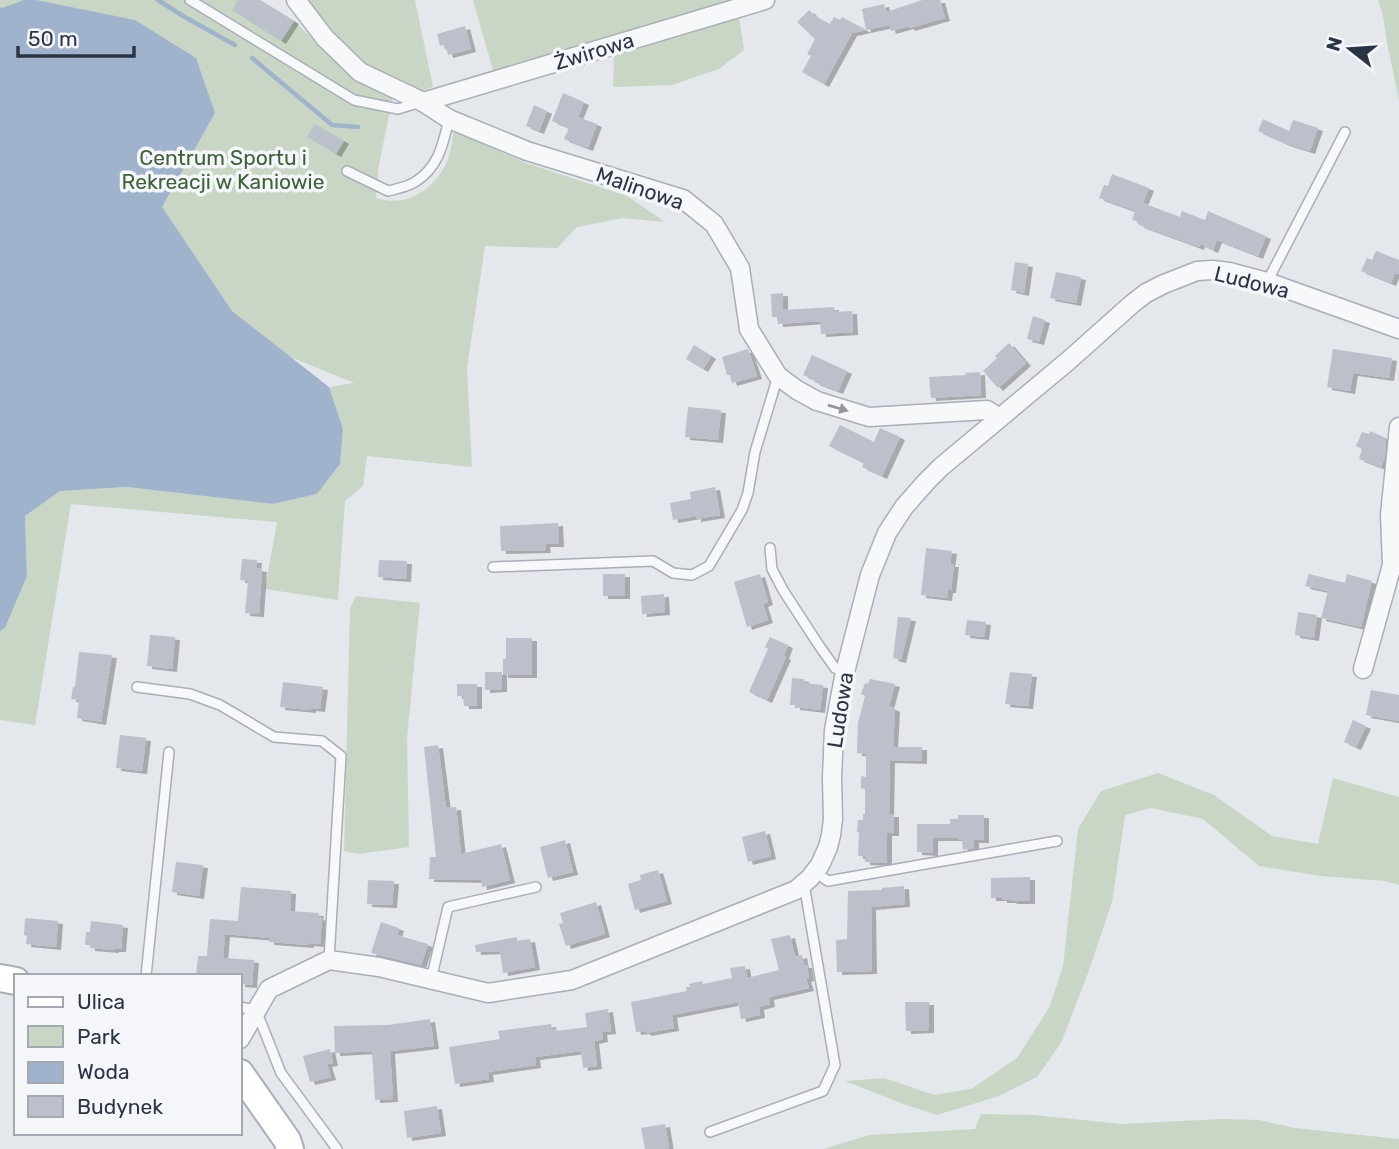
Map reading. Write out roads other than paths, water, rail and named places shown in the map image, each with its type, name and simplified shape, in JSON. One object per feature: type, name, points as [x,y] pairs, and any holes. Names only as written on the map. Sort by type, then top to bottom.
[{"type":"street","name":"Malinowa","points":[[296,0],[325,38],[360,72],[423,102],[449,119],[527,151],[683,199],[714,224],[740,268],[749,329],[778,376],[817,401],[869,417],[987,410],[999,418]]},
{"type":"street","name":"Żwirowa","points":[[423,102],[765,0]]},
{"type":"street","name":"Ludowa","points":[[809,878],[824,858],[831,835],[833,749],[839,704],[870,575],[887,533],[904,507],[941,467],[1068,362],[1132,304],[1164,284],[1197,271],[1229,272],[1266,282],[1399,329]]},
{"type":"street","points":[[1363,669],[1392,565],[1390,515],[1399,427]]},
{"type":"street","points":[[242,1032],[248,1009],[268,989],[329,960],[379,967],[488,993],[572,980],[787,895],[809,878]]},
{"type":"street","points":[[242,1076],[287,1140],[290,1149]]},
{"type":"lane","points":[[190,0],[354,100],[398,109],[423,102]]},
{"type":"lane","points":[[347,171],[388,191],[414,183],[440,155],[449,119]]},
{"type":"lane","points":[[1266,282],[1345,132]]},
{"type":"lane","points":[[493,567],[653,561],[673,573],[692,575],[709,566],[742,510],[748,493],[755,452],[778,376]]},
{"type":"lane","points":[[770,548],[772,569],[783,590],[835,668],[845,672]]},
{"type":"lane","points":[[137,687],[190,694],[220,705],[274,737],[323,741],[341,757],[329,960]]},
{"type":"lane","points":[[146,974],[169,752]]},
{"type":"lane","points":[[710,1132],[823,1091],[835,1065],[809,878],[828,881],[1057,841]]},
{"type":"lane","points":[[432,980],[448,907],[536,887]]},
{"type":"lane","points":[[248,1009],[281,1073],[337,1149]]},
{"type":"water","points":[[24,0],[36,0],[135,20],[196,58],[215,113],[162,207],[232,311],[329,387],[343,429],[340,464],[317,494],[273,504],[127,487],[60,491],[25,516],[27,576],[5,628],[0,631],[0,7]]},
{"type":"waterway","points":[[158,0],[235,45]]},
{"type":"waterway","points":[[252,58],[332,125],[358,127]]},
{"type":"park label","name":"Centrum Sportu i Rekreacji w Kaniowie","points":[[223,169]]}]
